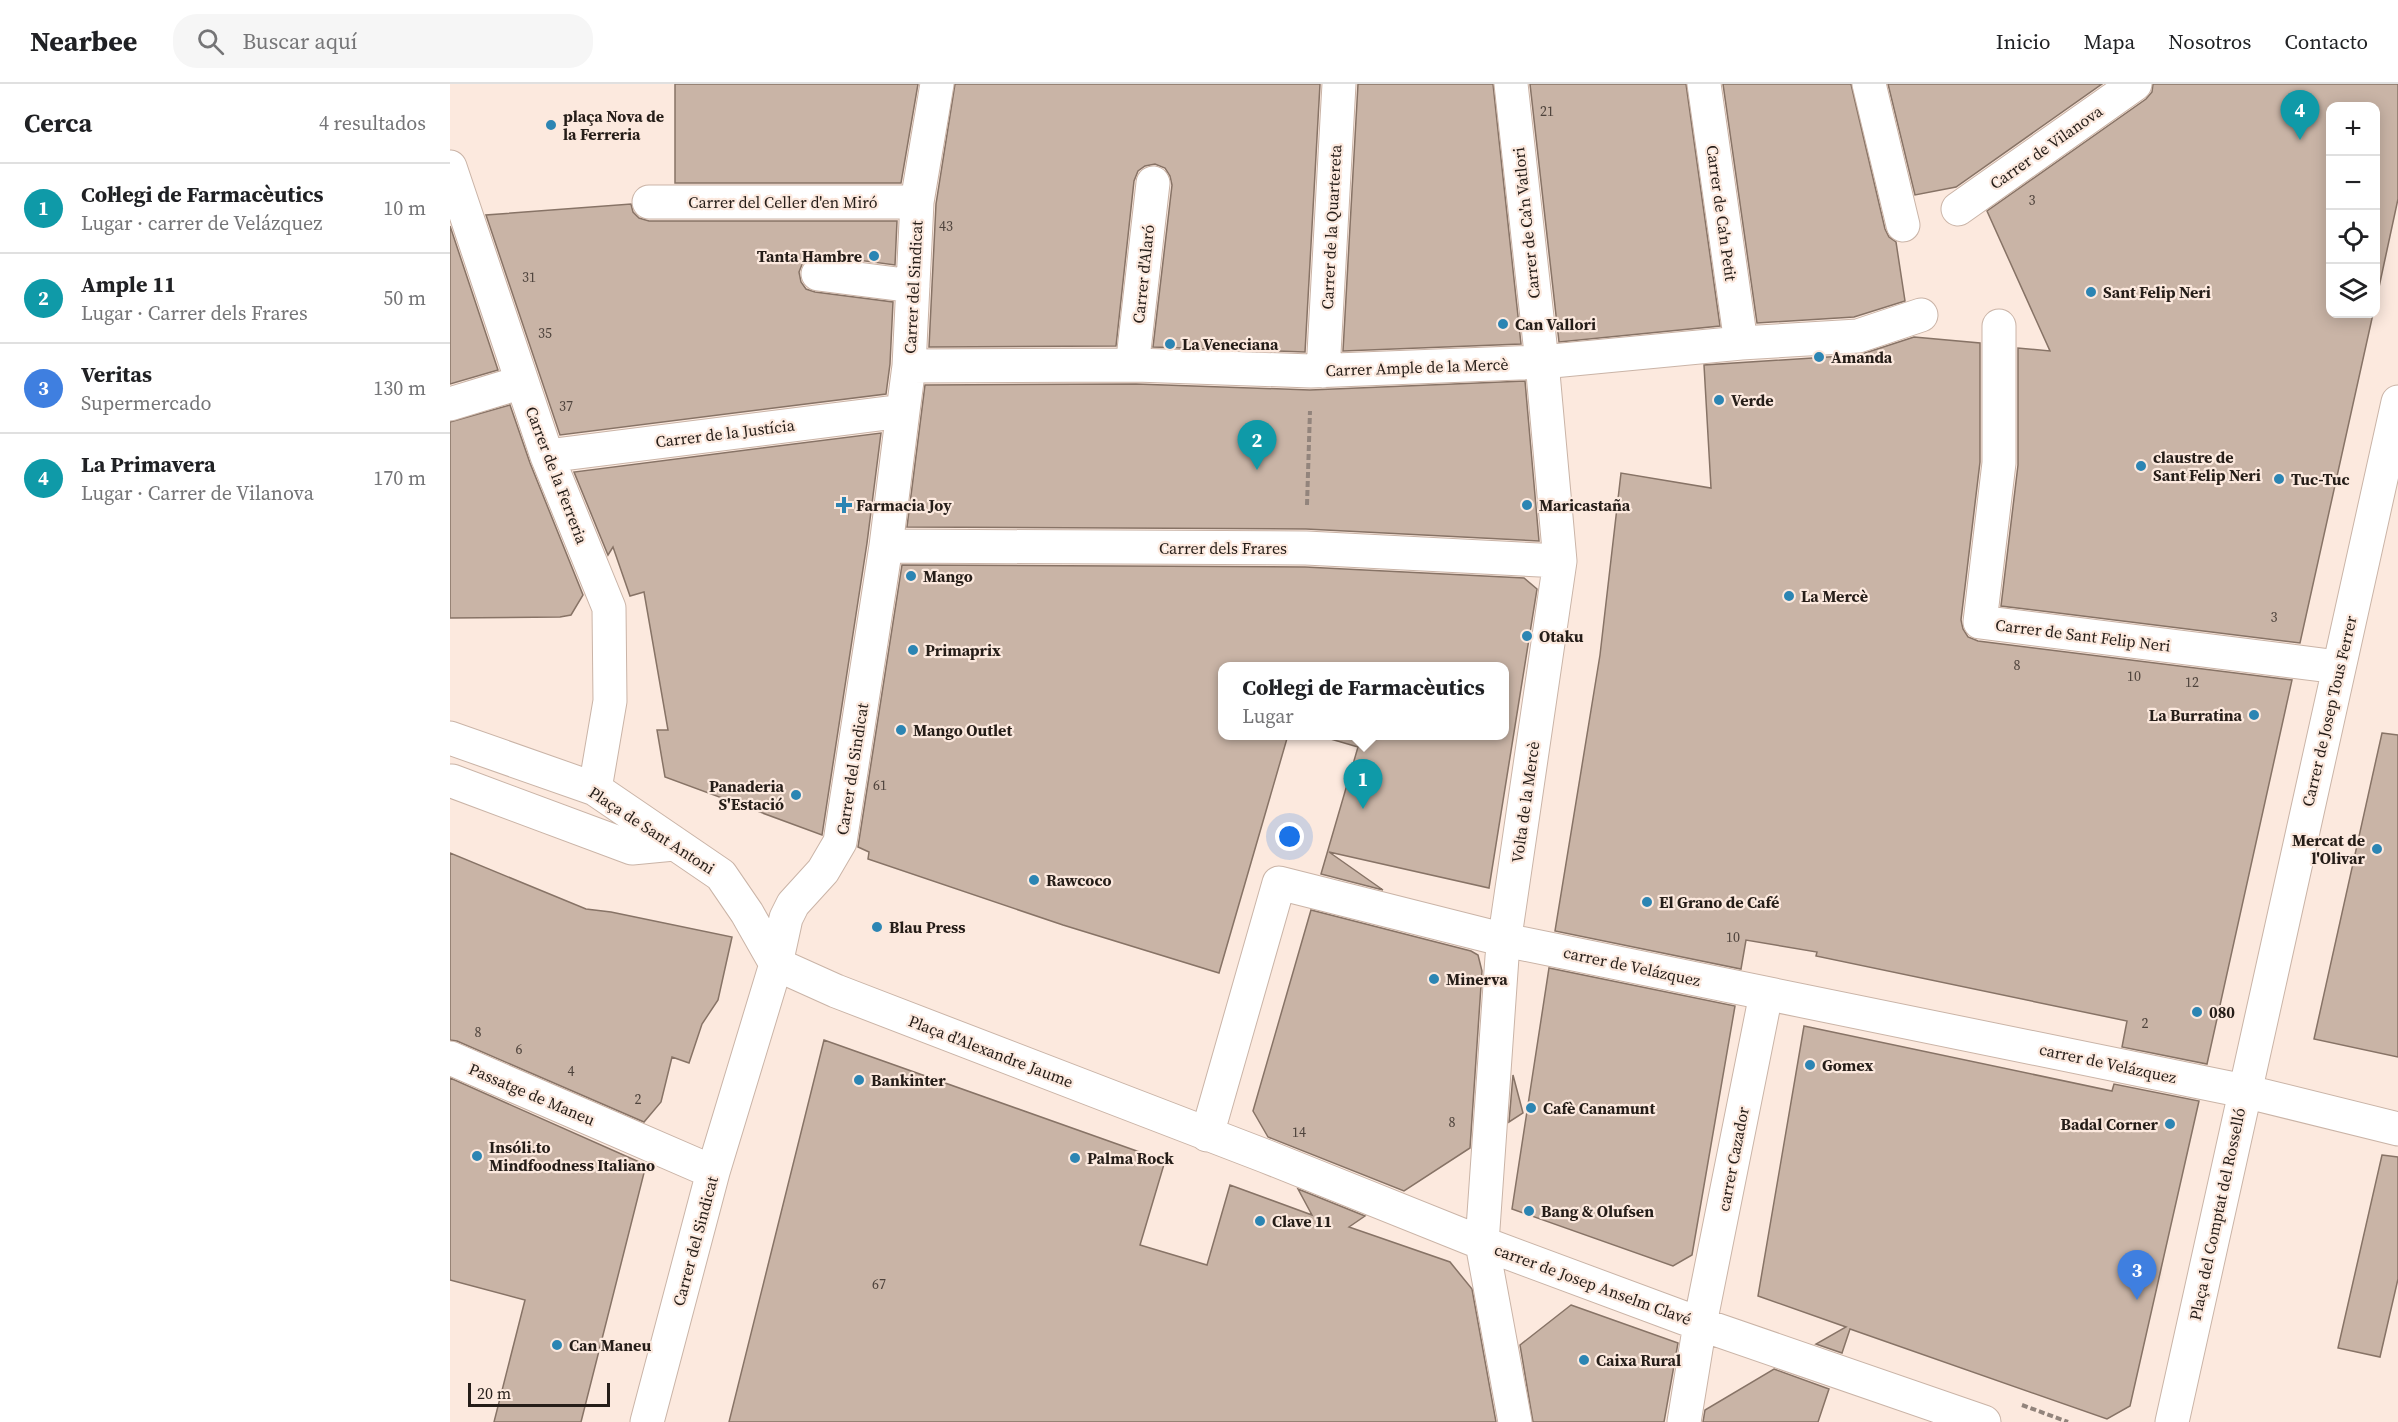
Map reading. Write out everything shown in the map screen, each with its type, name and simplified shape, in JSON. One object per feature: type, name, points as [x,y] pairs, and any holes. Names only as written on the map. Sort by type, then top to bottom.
[{"type":"street","name":"Carrer del Sindicat","points":[[647,1422],[713,1172],[776,964],[786,918],[793,904],[823,871],[840,842],[886,546],[909,366],[917,202],[937,84]]},
{"type":"street","name":"Carrer de la Quartereta","points":[[1317,371],[1339,84]]},
{"type":"street","name":"Carrer de Ca'n Vatlori","points":[[1511,84],[1542,362]]},
{"type":"street","name":"Carrer de Ca'n Petit","points":[[1704,84],[1741,342]]},
{"type":"street","points":[[1869,84],[1903,225]]},
{"type":"street","name":"Carrer de Vilanova","points":[[1958,209],[2135,84]]},
{"type":"street","name":"Carrer de la Ferreria","points":[[450,167],[547,456],[609,608],[610,700],[595,789]]},
{"type":"street","name":"Carrer d'Alaró","points":[[1136,365],[1134,350],[1153,183]]},
{"type":"street","name":"Carrer del Celler d'en Miró","points":[[649,202],[917,202]]},
{"type":"street","points":[[818,274],[913,286]]},
{"type":"street","name":"Carrer Ample de la Mercè","points":[[909,366],[1136,365],[1317,371],[1542,362],[1741,342],[1858,336],[1921,315]]},
{"type":"street","name":"Carrer de Sant Felip Neri","points":[[1999,326],[1999,464],[1980,622],[2338,667]]},
{"type":"street","name":"Volta de la Mercè","points":[[1515,1422],[1482,1244],[1502,957],[1560,561],[1542,362]]},
{"type":"street","points":[[450,404],[522,382]]},
{"type":"street","name":"Carrer de Josep Tous Ferrer","points":[[2244,1092],[2398,402]]},
{"type":"street","name":"Carrer de la Justícia","points":[[547,456],[903,411]]},
{"type":"street","name":"Carrer dels Frares","points":[[886,546],[1306,548],[1560,561]]},
{"type":"street","name":"Plaça de Sant Antoni","points":[[450,738],[595,789],[722,875],[776,964]]},
{"type":"street","points":[[452,781],[632,848],[674,844]]},
{"type":"street","name":"carrer de Velázquez","points":[[1207,1135],[1279,883],[1505,940],[2244,1092]]},
{"type":"street","name":"Plaça d'Alexandre Jaume","points":[[776,964],[828,988],[1207,1135]]},
{"type":"street","name":"carrer Cazador","points":[[1684,1422],[1700,1324],[1766,994]]},
{"type":"street","name":"Passatge de Maneu","points":[[450,1058],[713,1172]]},
{"type":"street","name":"Plaça del Comptat del Rosselló","points":[[2172,1422],[2244,1092],[2398,1129]]},
{"type":"street","name":"carrer de Josep Anselm Clavé","points":[[1207,1135],[1266,1156],[1482,1244],[1700,1324],[1984,1422]]},
{"type":"path","points":[[1306,548],[1317,371]]},
{"type":"building","points":[[675,84],[918,84],[901,183],[675,183]]},
{"type":"building","points":[[955,84],[1320,84],[1305,352],[1153,347],[1172,185],[1165,168],[1155,164],[1145,166],[1138,171],[1134,181],[1116,346],[929,347],[936,204]]},
{"type":"building","points":[[1358,84],[1493,84],[1521,344],[1343,351]]},
{"type":"building","points":[[1530,84],[1686,84],[1720,326],[1559,342]]},
{"type":"building","points":[[1723,84],[1851,84],[1885,229],[1889,237],[1896,242],[1905,301],[1854,317],[1757,323]]},
{"type":"building","points":[[1888,84],[2102,84],[1956,187],[1915,195]]},
{"type":"building","points":[[2153,84],[2398,84],[2398,199],[2380,282],[2380,102],[2326,102],[2326,318],[2372,318],[2300,643],[2001,606],[2018,465],[2018,348],[2050,351],[1987,211],[2146,99],[2152,92]]},
{"type":"building","points":[[631,204],[633,212],[639,218],[649,221],[897,221],[895,265],[820,255],[810,257],[803,262],[799,272],[801,282],[806,289],[815,292],[893,302],[886,394],[560,435],[486,215]]},
{"type":"building","points":[[450,226],[498,370],[450,384]]},
{"type":"building","points":[[1914,337],[1980,343],[1980,462],[1961,620],[1968,637],[1978,641],[2292,680],[2207,1064],[2122,1047],[2127,1021],[1816,956],[1817,952],[1746,940],[1741,969],[1555,931],[1600,655],[1621,473],[1711,488],[1704,365],[1859,355]]},
{"type":"building","points":[[1525,381],[1539,541],[1306,529],[907,527],[925,385],[1136,384],[1310,390]]},
{"type":"building","points":[[510,405],[530,463],[583,595],[571,615],[560,617],[450,618],[450,422]]},
{"type":"building","points":[[881,433],[867,543],[822,835],[665,777],[657,730],[668,730],[644,592],[630,596],[613,547],[608,555],[574,472]]},
{"type":"building","points":[[902,565],[1305,567],[1524,578],[1537,589],[1489,888],[1329,852],[1383,890],[1321,874],[1358,747],[1334,740],[1509,740],[1509,662],[1218,662],[1218,740],[1287,740],[1219,973],[1063,925],[868,859],[869,852],[858,847]]},
{"type":"building","name":"Mercat de l'Olivar","points":[[2382,733],[2398,735],[2398,1057],[2314,1039]]},
{"type":"building","points":[[450,853],[586,909],[732,937],[718,1000],[702,1024],[689,1063],[672,1057],[661,1102],[644,1122],[457,1041],[450,1040]]},
{"type":"building","points":[[1311,910],[1471,951],[1478,955],[1482,971],[1470,1148],[1404,1191],[1268,1137],[1253,1111]]},
{"type":"building","points":[[1549,968],[1735,1006],[1692,1255],[1673,1266],[1512,1209]]},
{"type":"building","points":[[1804,1026],[2112,1091],[2114,1084],[2199,1101],[2130,1406],[2107,1419],[1850,1329],[1842,1353],[1816,1344],[1846,1327],[1758,1296]]},
{"type":"building","points":[[824,1040],[1165,1161],[1140,1245],[1207,1265],[1230,1185],[1312,1215],[1298,1189],[1365,1216],[1349,1227],[1450,1262],[1472,1289],[1496,1422],[729,1422]]},
{"type":"building","points":[[1513,1075],[1523,1113],[1509,1122]]},
{"type":"building","points":[[450,1078],[646,1165],[581,1422],[494,1422],[525,1300],[450,1280]]},
{"type":"building","points":[[2382,1155],[2398,1157],[2398,1279],[2380,1357],[2338,1348]]},
{"type":"building","points":[[1571,1305],[1678,1343],[1664,1422],[1533,1422],[1520,1345]]},
{"type":"building","points":[[1774,1369],[1829,1389],[1818,1422],[1703,1422],[1705,1410]]},
{"type":"place","name":"plaça Nova de la Ferreria","points":[[551,125]]},
{"type":"place","name":"La Primavera","points":[[2300,140]]},
{"type":"place","name":"Tanta Hambre","points":[[874,256]]},
{"type":"place","name":"Sant Felip Neri","points":[[2091,292]]},
{"type":"place","name":"Can Vallori","points":[[1503,324]]},
{"type":"place","name":"La Veneciana","points":[[1170,344]]},
{"type":"place","name":"Amanda","points":[[1819,357]]},
{"type":"place","name":"Verde","points":[[1719,400]]},
{"type":"place","name":"claustre de Sant Felip Neri","points":[[2141,466]]},
{"type":"place","name":"Ample 11","points":[[1257,470]]},
{"type":"place","name":"Tuc-Tuc","points":[[2279,479]]},
{"type":"place","name":"Farmacia Joy","points":[[844,505]]},
{"type":"place","name":"Maricastaña","points":[[1527,505]]},
{"type":"place","name":"Mango","points":[[911,576]]},
{"type":"place","name":"La Mercè","points":[[1789,596]]},
{"type":"place","name":"Otaku","points":[[1527,636]]},
{"type":"place","name":"Primaprix","points":[[913,650]]},
{"type":"place","name":"La Burratina","points":[[2254,715]]},
{"type":"place","name":"Mango Outlet","points":[[901,730]]},
{"type":"place","name":"Panaderia S'Estació","points":[[796,795]]},
{"type":"place","name":"Col·legi de Farmacèutics","points":[[1363,809]]},
{"type":"place","name":"Mercat de l'Olivar","points":[[2377,849]]},
{"type":"place","name":"Rawcoco","points":[[1034,880]]},
{"type":"place","name":"El Grano de Café","points":[[1647,902]]},
{"type":"place","name":"Blau Press","points":[[877,927]]},
{"type":"place","name":"Minerva","points":[[1434,979]]},
{"type":"place","name":"080","points":[[2197,1012]]},
{"type":"place","name":"Gomex","points":[[1810,1065]]},
{"type":"place","name":"Bankinter","points":[[859,1080]]},
{"type":"place","name":"Cafè Canamunt","points":[[1531,1108]]},
{"type":"place","name":"Badal Corner","points":[[2170,1124]]},
{"type":"place","name":"Insóli.to Mindfoodness Italiano","points":[[477,1156]]},
{"type":"place","name":"Palma Rock","points":[[1075,1158]]},
{"type":"place","name":"Bang & Olufsen","points":[[1529,1211]]},
{"type":"place","name":"Clave 11","points":[[1260,1221]]},
{"type":"place","name":"Veritas","points":[[2137,1300]]},
{"type":"place","name":"Can Maneu","points":[[557,1345]]},
{"type":"place","name":"Caixa Rural","points":[[1584,1360]]}]
